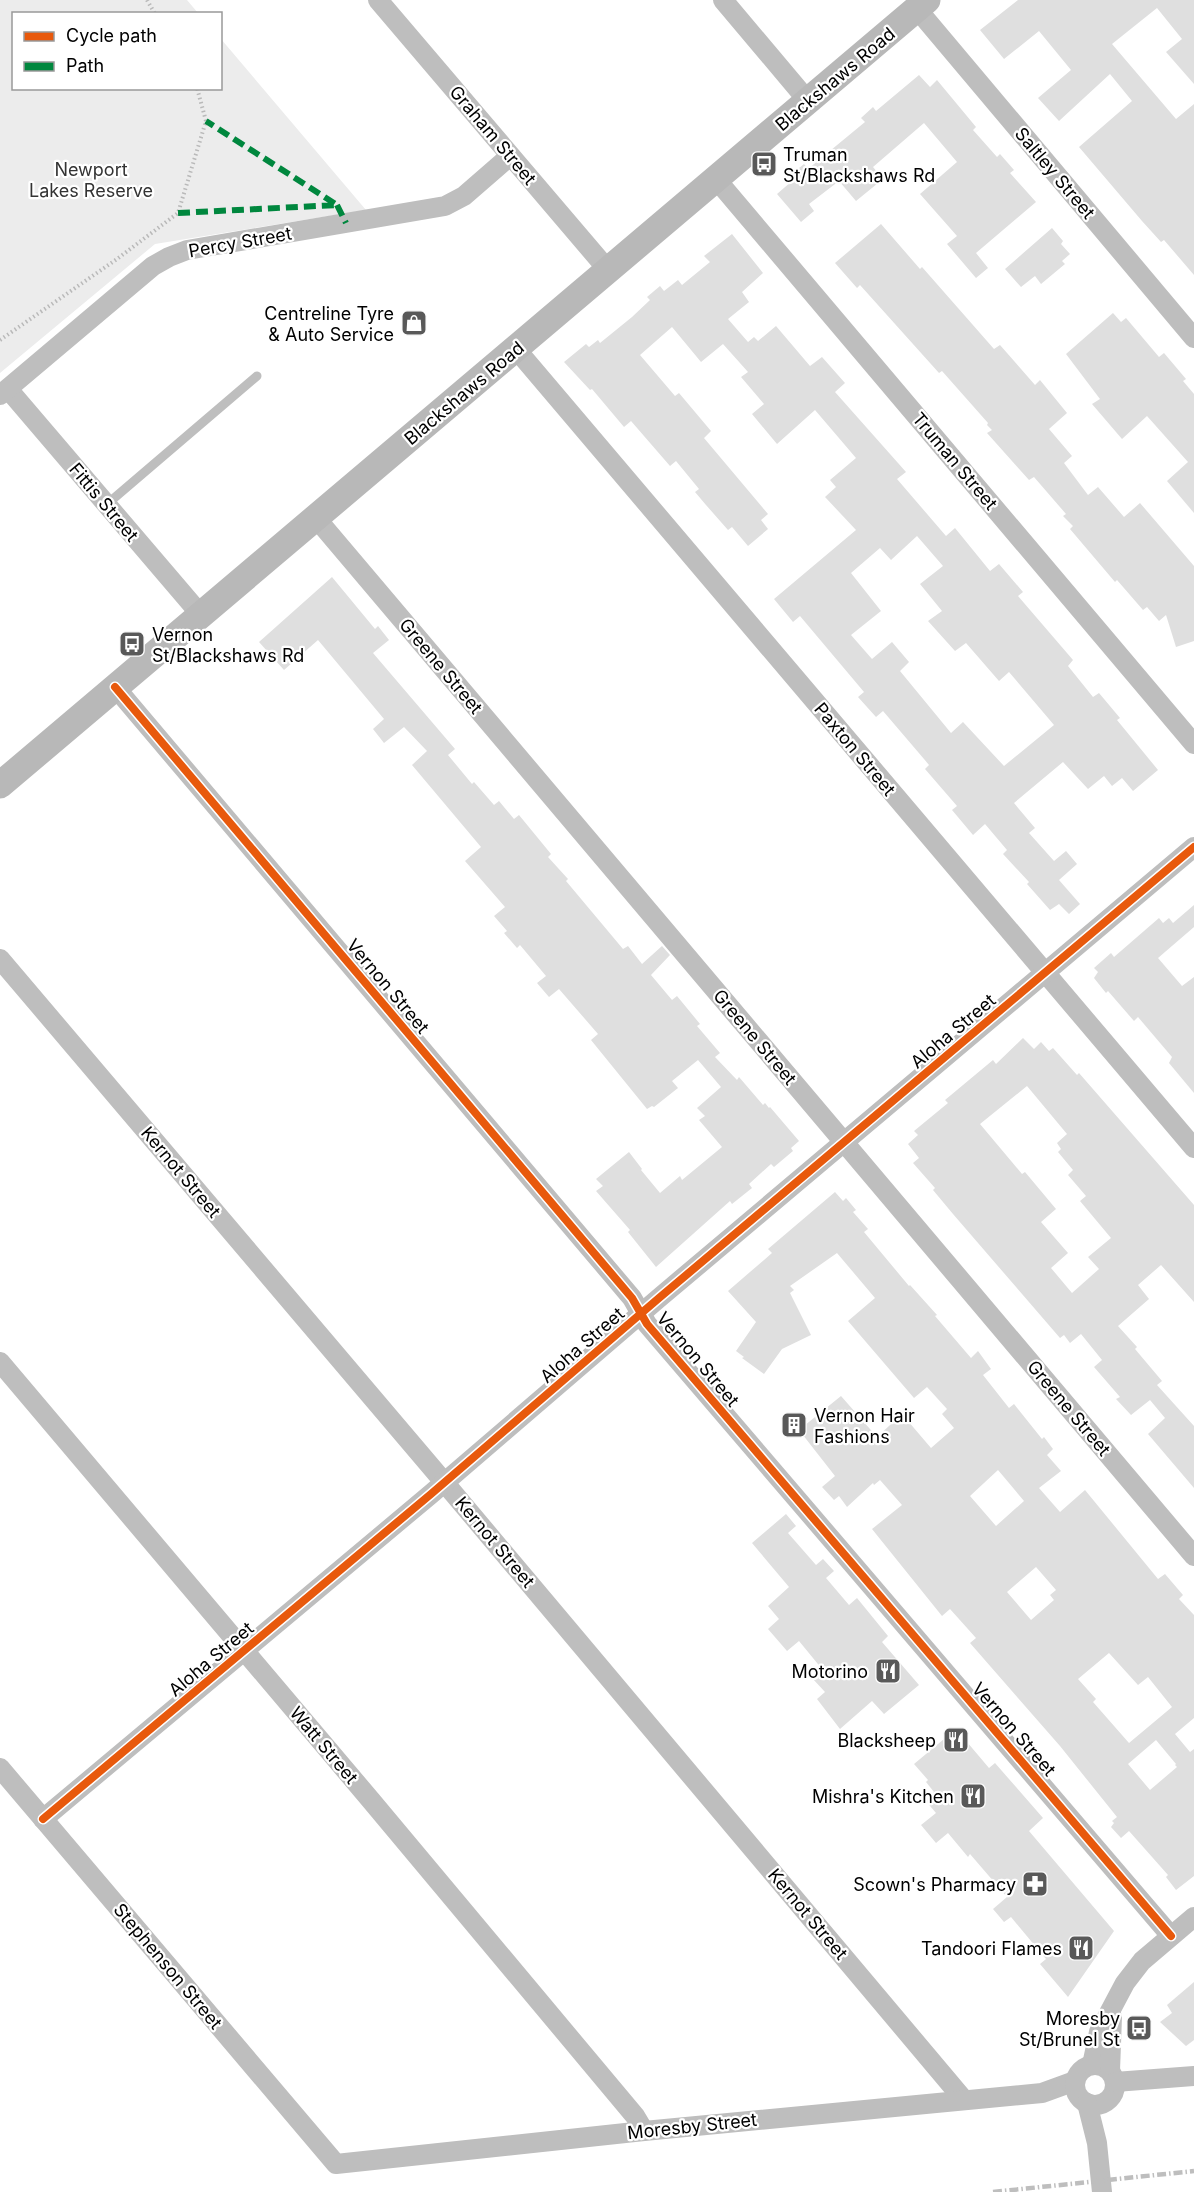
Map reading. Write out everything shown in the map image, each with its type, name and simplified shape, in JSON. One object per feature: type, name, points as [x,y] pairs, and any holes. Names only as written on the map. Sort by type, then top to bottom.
[{"type":"main road","name":"Blackshaws Road","points":[[0,785],[922,4]]},
{"type":"street","name":"Graham Street","points":[[378,0],[608,270]]},
{"type":"street","points":[[723,0],[808,101]]},
{"type":"street","name":"Saltley Street","points":[[922,4],[1194,338]]},
{"type":"street","name":"Percy Street","points":[[4,392],[153,266],[168,257],[187,250],[445,206],[464,196],[510,156]]},
{"type":"street","name":"Truman Street","points":[[716,179],[1194,744]]},
{"type":"street","name":"Paxton Street","points":[[516,349],[1194,1148]]},
{"type":"street","name":"Fittis Street","points":[[4,392],[201,615]]},
{"type":"street","name":"Greene Street","points":[[316,518],[1194,1556]]},
{"type":"street","name":"Vernon Street","points":[[116,687],[632,1298],[648,1324],[1171,1936]]},
{"type":"street","name":"Aloha Street","points":[[43,1819],[1194,847]]},
{"type":"street","name":"Kernot Street","points":[[0,959],[964,2100]]},
{"type":"street","name":"Watt Street","points":[[0,1362],[544,2007],[644,2131]]},
{"type":"street","name":"Stephenson Street","points":[[0,1768],[336,2164]]},
{"type":"street","points":[[1086,2096],[1113,2094],[1106,2073],[1099,2032],[1125,1983],[1142,1961],[1194,1917]]},
{"type":"street","points":[[1102,2192],[1097,2143],[1081,2070],[1194,2076]]},
{"type":"street","name":"Moresby Street","points":[[336,2164],[644,2131],[1048,2092],[1086,2096]]},
{"type":"lane","points":[[106,505],[258,376]]},
{"type":"path","points":[[0,340],[117,259],[178,213],[207,121],[198,90]]},
{"type":"green space","name":"Newport Lakes Reserve","points":[[0,0],[187,0],[197,12],[12,12],[12,90],[222,90],[222,40],[366,210],[155,244],[0,373]]},
{"type":"building","points":[[1018,0],[1194,0],[1194,84],[1166,52],[1182,39],[1157,8],[1112,44],[1176,119],[1194,104],[1194,275],[1164,240],[1161,242],[1142,221],[1079,147],[1132,101],[1110,74],[1059,121],[1038,98],[1071,70],[1039,31],[1004,59],[980,30]]},
{"type":"building","points":[[919,75],[930,87],[937,80],[976,127],[973,130],[997,157],[1000,154],[1014,170],[1010,173],[1036,202],[976,253],[988,268],[976,278],[947,244],[957,236],[920,194],[957,162],[924,123],[873,167],[883,179],[856,201],[839,181],[809,204],[814,211],[801,222],[777,194],[792,181],[789,176],[804,164],[808,169],[865,122],[861,118],[873,107],[876,111]]},
{"type":"building","points":[[881,224],[994,349],[1000,345],[1035,385],[1040,380],[1067,413],[1049,429],[1072,456],[1064,463],[1088,495],[1098,487],[1124,517],[1140,503],[1194,566],[1194,641],[1176,647],[1166,615],[1159,621],[1147,607],[1143,610],[1117,580],[1115,582],[1070,529],[1073,526],[1063,516],[1066,514],[1034,477],[1029,480],[987,433],[992,430],[987,425],[988,423],[942,371],[939,373],[860,285],[857,288],[835,263]]},
{"type":"building","points":[[1052,228],[1070,254],[1062,261],[1065,264],[1041,284],[1035,276],[1021,287],[1005,269]]},
{"type":"building","points":[[732,234],[763,273],[742,292],[749,302],[728,319],[748,342],[754,337],[758,341],[776,326],[810,366],[822,357],[845,383],[835,392],[906,472],[897,479],[946,536],[955,528],[990,571],[999,564],[1023,592],[1018,596],[1073,660],[1068,666],[1093,697],[1099,693],[1120,718],[1117,720],[1158,770],[1133,791],[1122,778],[1112,786],[1104,776],[1088,789],[1063,762],[1014,803],[1035,828],[1029,833],[1054,861],[1066,851],[1077,864],[1059,880],[1080,904],[1069,914],[1059,904],[1050,910],[1027,884],[1029,882],[1003,854],[1007,850],[985,824],[973,835],[952,810],[957,806],[925,769],[929,765],[924,759],[883,711],[876,717],[858,697],[864,692],[800,616],[793,622],[774,599],[856,530],[825,497],[836,487],[830,480],[856,458],[815,410],[777,444],[752,414],[764,404],[741,377],[748,372],[723,344],[701,362],[672,327],[640,355],[675,396],[679,393],[711,431],[704,438],[768,514],[761,520],[768,529],[748,546],[732,527],[728,530],[706,505],[695,492],[699,489],[676,461],[670,466],[631,421],[624,427],[592,389],[590,390],[564,362],[586,344],[589,347],[598,340],[600,343],[650,300],[647,297],[660,286],[664,291],[678,280],[682,285],[710,262],[704,256]],"holes":[[[917,536],[943,566],[920,584],[942,611],[928,621],[955,651],[966,643],[999,681],[1009,672],[1054,725],[1004,766],[963,722],[951,733],[900,671],[909,662],[892,642],[872,659],[851,635],[881,611],[851,573],[880,548],[891,560]]]},
{"type":"building","points":[[1113,313],[1121,322],[1126,318],[1159,357],[1164,353],[1186,379],[1183,381],[1194,394],[1194,513],[1167,481],[1188,462],[1147,416],[1122,439],[1092,404],[1100,399],[1066,354]]},
{"type":"building","points":[[332,577],[375,629],[378,626],[389,640],[373,653],[455,749],[448,755],[472,784],[474,782],[494,805],[499,801],[514,819],[519,815],[551,854],[548,857],[568,879],[566,881],[623,949],[628,946],[642,964],[662,946],[670,955],[651,975],[672,1000],[677,996],[700,1024],[697,1026],[720,1053],[715,1057],[737,1080],[739,1077],[763,1105],[765,1103],[770,1107],[799,1141],[791,1148],[793,1151],[774,1167],[771,1164],[749,1184],[752,1188],[732,1204],[730,1201],[656,1267],[628,1232],[630,1230],[596,1191],[603,1186],[596,1179],[629,1152],[660,1193],[680,1176],[682,1180],[722,1147],[699,1120],[705,1116],[697,1108],[721,1087],[698,1060],[672,1081],[678,1088],[654,1107],[647,1109],[591,1040],[598,1034],[559,989],[549,997],[537,983],[546,976],[520,945],[517,948],[504,933],[507,931],[494,916],[505,907],[465,861],[481,847],[412,765],[427,751],[404,727],[384,743],[373,729],[384,719],[318,640],[284,670],[259,642]]},
{"type":"building","points":[[1194,905],[1194,927],[1158,958],[1182,986],[1194,977],[1194,1093],[1169,1063],[1172,1057],[1138,1017],[1134,1021],[1094,978],[1098,972],[1094,968],[1111,953],[1114,957],[1159,918],[1163,923],[1169,918],[1173,923]]},
{"type":"building","points":[[1023,1038],[1034,1049],[1041,1042],[1049,1051],[1053,1048],[1077,1075],[1079,1073],[1194,1205],[1194,1302],[1161,1265],[1138,1285],[1149,1299],[1118,1326],[1162,1381],[1157,1385],[1194,1426],[1194,1488],[1148,1434],[1165,1418],[1150,1400],[1131,1415],[1116,1399],[1120,1397],[1094,1367],[1102,1360],[1081,1334],[1070,1343],[1064,1335],[1060,1338],[953,1214],[933,1190],[935,1188],[913,1163],[919,1158],[908,1144],[918,1135],[914,1131],[948,1103],[945,1100],[993,1060],[996,1064]],"holes":[[[1027,1086],[1067,1134],[1057,1143],[1061,1149],[1058,1152],[1073,1170],[1068,1175],[1086,1196],[1080,1201],[1111,1238],[1088,1257],[1099,1269],[1072,1293],[1051,1268],[1068,1253],[1041,1222],[1056,1209],[1025,1172],[1022,1174],[980,1124]]]},
{"type":"building","points":[[835,1192],[843,1201],[846,1198],[856,1210],[853,1212],[868,1229],[864,1232],[909,1286],[937,1315],[935,1316],[971,1358],[978,1351],[991,1369],[983,1375],[1009,1408],[1014,1404],[1053,1449],[1047,1455],[1061,1471],[1039,1488],[1060,1512],[1085,1490],[1158,1579],[1165,1574],[1183,1595],[1179,1599],[1194,1615],[1194,1718],[1175,1734],[1190,1752],[1194,1749],[1194,1876],[1176,1890],[1166,1877],[1168,1875],[1129,1831],[1121,1838],[1111,1827],[1114,1823],[1112,1821],[1117,1817],[1060,1746],[970,1643],[976,1638],[950,1609],[942,1616],[872,1529],[902,1505],[880,1480],[874,1485],[873,1483],[847,1507],[839,1496],[834,1500],[822,1487],[835,1476],[799,1430],[841,1396],[877,1437],[902,1414],[931,1448],[954,1428],[942,1414],[947,1409],[927,1387],[914,1398],[848,1321],[875,1298],[837,1253],[790,1286],[794,1290],[790,1293],[811,1335],[782,1349],[764,1374],[742,1358],[744,1357],[736,1351],[756,1322],[728,1291],[772,1253],[768,1249]],"holes":[[[998,1470],[1024,1501],[996,1526],[970,1496]],[[1036,1567],[1056,1590],[1050,1595],[1054,1600],[1031,1620],[1007,1592]],[[1109,1653],[1138,1685],[1148,1677],[1172,1707],[1129,1743],[1093,1702],[1096,1699],[1078,1679]],[[1156,1740],[1177,1767],[1150,1790],[1128,1764]]]},
{"type":"building","points":[[786,1514],[796,1526],[788,1533],[816,1565],[823,1559],[834,1571],[826,1578],[849,1605],[857,1598],[888,1636],[882,1642],[919,1685],[884,1714],[872,1701],[840,1729],[817,1699],[825,1692],[812,1678],[822,1669],[799,1641],[787,1651],[768,1629],[779,1619],[768,1606],[789,1587],[752,1543]]},
{"type":"building","points":[[956,1729],[989,1768],[995,1763],[1043,1818],[1029,1831],[1114,1931],[1068,1997],[1040,1964],[1046,1959],[1011,1917],[1004,1922],[993,1909],[1007,1897],[970,1854],[968,1857],[948,1833],[936,1843],[921,1825],[936,1813],[925,1800],[934,1792],[926,1782],[928,1780],[914,1764]]},
{"type":"building","points":[[1194,1982],[1194,2040],[1186,2046],[1160,2022],[1172,2013],[1167,2005]]},
{"type":"railway","points":[[993,2192],[1194,2171]]},
{"type":"marked path","points":[[178,213],[337,205],[206,121]]},
{"type":"marked path","points":[[337,205],[346,223]]},
{"type":"cycle path","points":[[115,687],[632,1298],[647,1324],[1171,1936]]},
{"type":"cycle path","points":[[43,1819],[431,1494],[659,1298],[1194,847]]},
{"type":"place","name":"Truman St/Blackshaws Rd","points":[[764,164]]},
{"type":"place","name":"Centreline Tyre & Auto Service","points":[[414,323]]},
{"type":"place","name":"Vernon St/Blackshaws Rd","points":[[132,644]]},
{"type":"place","name":"Vernon Hair Fashions","points":[[794,1425]]},
{"type":"place","name":"Motorino","points":[[888,1671]]},
{"type":"place","name":"Blacksheep","points":[[956,1740]]},
{"type":"place","name":"Mishra's Kitchen","points":[[973,1796]]},
{"type":"place","name":"Scown's Pharmacy","points":[[1035,1884]]},
{"type":"place","name":"Tandoori Flames","points":[[1081,1948]]},
{"type":"place","name":"Moresby St/Brunel St","points":[[1139,2028]]}]
